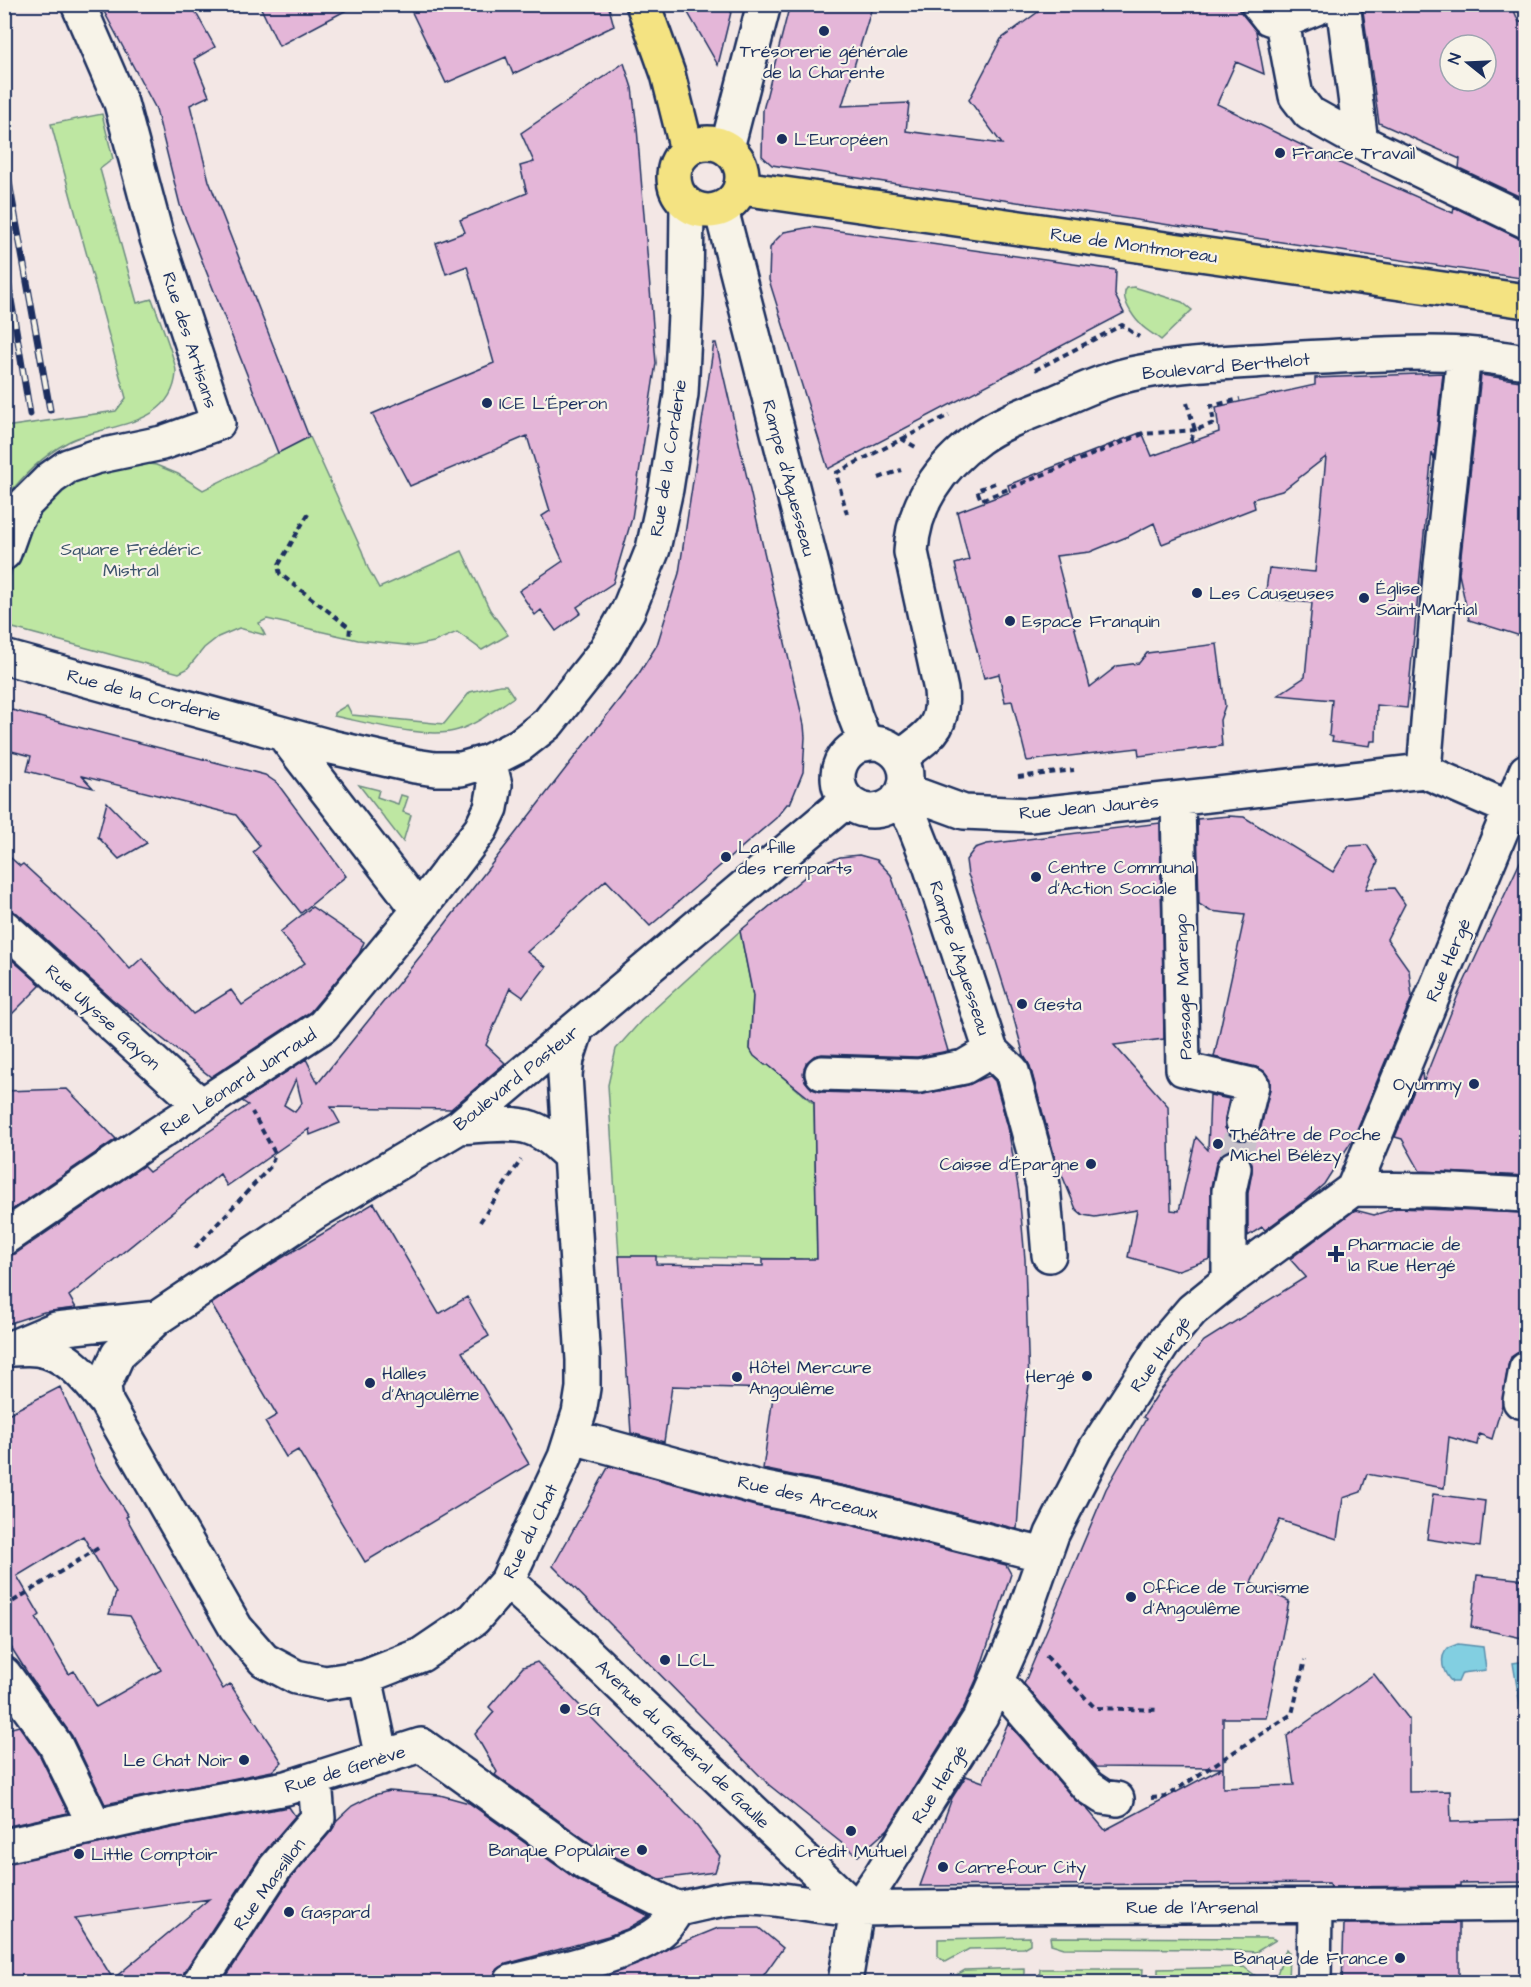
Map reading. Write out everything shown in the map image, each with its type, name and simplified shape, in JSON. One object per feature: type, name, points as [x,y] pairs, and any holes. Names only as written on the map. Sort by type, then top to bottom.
[{"type":"main road","points":[[643,4],[668,74],[687,150]]},
{"type":"main road","points":[[702,143],[727,148],[736,156],[741,166],[731,199],[703,211],[687,204],[680,197],[674,177],[675,167],[687,150],[702,143]]},
{"type":"main road","name":"Rue de Montmoreau","points":[[731,199],[1527,301]]},
{"type":"street","name":"Rue des Artisans","points":[[4,553],[15,522],[26,503],[51,478],[68,466],[95,457],[162,443],[218,423],[157,238],[121,104],[78,4]]},
{"type":"street","points":[[727,148],[764,4]]},
{"type":"street","points":[[1326,4],[1270,14],[1296,96],[1309,113],[1360,142],[1527,221]]},
{"type":"street","points":[[1343,4],[1360,142]]},
{"type":"street","name":"Rampe d'Aguesseau","points":[[731,199],[822,604],[855,716],[866,744]]},
{"type":"street","name":"Rue de la Corderie","points":[[4,657],[284,734],[414,766],[461,769],[489,761],[520,745],[548,723],[605,651],[628,611],[653,549],[666,489],[681,394],[686,294],[687,204]]},
{"type":"street","points":[[1464,354],[1441,565],[1424,771],[1511,809]]},
{"type":"street","name":"Boulevard Berthelot","points":[[900,758],[933,732],[943,708],[911,552],[912,534],[924,500],[935,480],[951,462],[979,438],[1022,416],[1102,382],[1141,372],[1220,363],[1308,358],[1464,354],[1527,362]]},
{"type":"street","points":[[284,734],[419,910]]},
{"type":"street","points":[[873,743],[888,747],[900,758],[905,768],[906,779],[901,794],[891,805],[873,811],[864,810],[847,800],[842,791],[839,771],[848,754],[856,747],[873,743]]},
{"type":"street","name":"Rue Léonard Jarraud","points":[[4,1238],[323,1026],[419,910],[481,829],[491,808],[495,785],[489,761]]},
{"type":"street","name":"Rue Jean Jaurès","points":[[901,794],[964,812],[1019,814],[1178,799],[1424,771]]},
{"type":"street","name":"Rue Hergé","points":[[857,1910],[981,1716],[1016,1637],[1052,1534],[1096,1448],[1163,1344],[1192,1310],[1353,1189],[1527,771]]},
{"type":"street","name":"Rampe d'Aguesseau","points":[[901,794],[930,865],[991,1051],[1012,1071],[1043,1185],[1049,1255]]},
{"type":"street","name":"Passage Marengo","points":[[1178,799],[1184,1069],[1252,1085],[1243,1122]]},
{"type":"street","name":"Boulevard Pasteur","points":[[106,1402],[104,1385],[118,1354],[157,1318],[314,1213],[459,1127],[576,1031],[847,800]]},
{"type":"street","name":"Rue Ulysse Gayon","points":[[4,927],[202,1106]]},
{"type":"street","name":"Rue du Chat","points":[[106,1402],[236,1628],[264,1660],[296,1677],[326,1683],[365,1677],[421,1655],[474,1619],[507,1581],[573,1437],[583,1388],[566,1075],[567,1059],[576,1031]]},
{"type":"street","points":[[822,1073],[919,1076],[964,1067],[991,1051]]},
{"type":"street","points":[[459,1127],[530,1127],[553,1141],[570,1156]]},
{"type":"street","points":[[1229,1280],[1229,1191],[1234,1167]]},
{"type":"street","points":[[1353,1189],[1436,1190],[1527,1195]]},
{"type":"street","name":"Boulevard Pasteur","points":[[7,1350],[56,1329],[157,1318]]},
{"type":"street","name":"Boulevard Pasteur","points":[[7,1350],[39,1349],[54,1354],[79,1370],[106,1402]]},
{"type":"street","points":[[1520,1401],[1527,1369]]},
{"type":"street","name":"Rue des Arceaux","points":[[573,1437],[760,1488],[850,1506],[1044,1555]]},
{"type":"street","name":"Avenue du Général de Gaulle","points":[[507,1581],[572,1639],[857,1910]]},
{"type":"street","points":[[4,1674],[55,1744],[95,1826]]},
{"type":"street","points":[[365,1677],[382,1758]]},
{"type":"street","points":[[997,1680],[1088,1787],[1103,1797],[1117,1799]]},
{"type":"street","name":"Rue de Genève","points":[[4,1846],[172,1809],[286,1788],[421,1745],[587,1864],[678,1910]]},
{"type":"street","name":"Rue Massillon","points":[[200,1983],[275,1868],[318,1818],[315,1780]]},
{"type":"street","name":"Rue de l'Arsenal","points":[[678,1910],[727,1898],[750,1897],[857,1910],[942,1907],[1315,1907],[1527,1904]]},
{"type":"street","points":[[1314,1983],[1315,1907]]},
{"type":"street","points":[[511,1983],[600,1958],[644,1942],[663,1928],[678,1910]]},
{"type":"street","points":[[844,1983],[857,1910]]},
{"type":"path","points":[[995,483],[977,490],[981,500],[1143,434],[1195,430],[1214,423],[1210,406],[1243,398]]},
{"type":"path","points":[[1187,403],[1195,430],[1190,442]]},
{"type":"path","points":[[847,514],[836,473],[902,439],[927,454]]},
{"type":"path","points":[[308,514],[278,566],[280,574],[350,628],[349,638]]},
{"type":"path","points":[[1016,777],[1074,770]]},
{"type":"path","points":[[192,1251],[271,1166],[275,1153],[235,1084]]},
{"type":"path","points":[[480,1222],[527,1152]]},
{"type":"path","points":[[4,1607],[100,1547]]},
{"type":"path","points":[[1016,1637],[1038,1647],[1095,1708],[1160,1710]]},
{"type":"path","points":[[1117,1799],[1165,1797],[1292,1714],[1305,1660]]},
{"type":"green space","points":[[102,114],[113,159],[100,169],[137,303],[152,299],[170,348],[176,373],[172,391],[163,404],[150,414],[68,442],[34,467],[5,499],[5,427],[116,411],[126,398],[51,124]]},
{"type":"green space","points":[[1134,287],[1182,302],[1192,310],[1161,340],[1141,325],[1128,307],[1125,292],[1127,288]]},
{"type":"green space","name":"Square Frédéric Mistral","points":[[310,437],[379,588],[462,551],[490,610],[508,635],[482,650],[457,632],[434,642],[414,646],[358,640],[267,619],[259,623],[265,635],[239,628],[218,637],[204,648],[187,669],[179,673],[13,628],[5,622],[5,594],[25,526],[80,468],[130,461],[156,465],[178,474],[203,490]]},
{"type":"green space","points":[[506,685],[514,697],[473,724],[446,733],[414,732],[334,716],[334,713],[347,705],[352,715],[444,724],[470,692]]},
{"type":"green space","points":[[359,785],[379,790],[377,797],[398,804],[401,795],[408,797],[403,812],[411,815],[403,842]]},
{"type":"green space","points":[[740,931],[753,995],[750,1049],[814,1104],[817,1266],[801,1259],[619,1256],[608,1085],[616,1049],[641,1021]]},
{"type":"green space","points":[[1030,1937],[1030,1944],[1023,1948],[969,1949],[946,1962],[938,1957],[938,1939]]},
{"type":"green space","points":[[1050,1937],[1271,1938],[1276,1940],[1256,1952],[1208,1949],[1064,1948],[1051,1944]]},
{"type":"green space","points":[[1286,1949],[1289,1953],[1288,1982],[1276,1982],[1277,1974]]},
{"type":"green space","points":[[1244,1967],[1260,1979],[1260,1982],[1158,1982],[1158,1969]]},
{"type":"green space","points":[[1024,1968],[1024,1982],[945,1982],[965,1970]]},
{"type":"green space","points":[[1040,1969],[1143,1969],[1142,1982],[1039,1982]]},
{"type":"water","points":[[1458,1644],[1483,1647],[1486,1670],[1462,1673],[1458,1682],[1452,1682],[1444,1670],[1442,1661],[1448,1648]]},
{"type":"water","points":[[1526,1661],[1526,1716],[1522,1717],[1513,1663]]},
{"type":"building","points":[[100,4],[191,4],[215,47],[194,59],[209,96],[190,105],[209,181],[309,437],[278,453],[180,205],[156,109]]},
{"type":"building","points":[[259,4],[358,4],[279,46]]},
{"type":"building","points":[[408,4],[608,4],[614,26],[513,74],[506,57],[446,83]]},
{"type":"building","points":[[683,4],[733,4],[718,65]]},
{"type":"building","points":[[790,4],[873,4],[842,106],[909,103],[906,131],[1002,144],[969,100],[1001,39],[1049,4],[1234,4],[1256,31],[1264,74],[1236,62],[1217,104],[1324,156],[1453,213],[1454,207],[1518,238],[1527,240],[1527,279],[772,165],[762,156],[763,110]]},
{"type":"building","points":[[1362,4],[1511,4],[1519,22],[1527,18],[1527,200],[1459,168],[1460,159],[1379,123]]},
{"type":"building","points":[[624,63],[632,88],[637,128],[656,363],[632,518],[613,583],[577,607],[581,613],[556,631],[541,610],[535,615],[519,591],[563,561],[542,516],[550,511],[527,436],[410,486],[372,414],[494,363],[467,266],[446,274],[436,243],[465,232],[460,220],[527,193],[520,166],[534,162],[521,133]]},
{"type":"building","points":[[811,227],[1116,270],[1115,295],[1124,313],[828,469],[769,280],[770,248],[774,242],[784,232]]},
{"type":"building","points":[[714,343],[716,343],[804,725],[803,772],[790,804],[787,804],[776,818],[650,926],[606,880],[527,952],[546,967],[523,997],[510,988],[486,1045],[505,1063],[451,1109],[331,1107],[340,1123],[310,1135],[309,1129],[227,1186],[220,1174],[69,1296],[76,1308],[44,1312],[4,1325],[4,1257],[15,1254],[143,1166],[149,1172],[248,1105],[242,1101],[306,1059],[318,1083],[422,954],[638,675],[657,645],[679,573]],"holes":[[[296,1079],[302,1103],[295,1112],[284,1105]]]},
{"type":"building","points":[[1443,373],[1434,459],[1432,452],[1407,708],[1377,705],[1376,741],[1371,741],[1370,746],[1332,741],[1333,737],[1329,736],[1332,700],[1278,695],[1305,677],[1312,603],[1265,598],[1269,568],[1315,572],[1326,457],[1282,491],[1253,499],[1255,508],[1162,544],[1154,523],[1090,552],[1056,556],[1090,687],[1117,666],[1139,663],[1147,653],[1217,644],[1225,706],[1220,720],[1222,746],[1139,756],[1138,748],[1027,761],[1012,701],[1005,702],[999,674],[984,678],[955,564],[969,560],[957,512],[1010,492],[1008,485],[1142,432],[1152,456],[1219,432],[1216,407],[1315,385],[1315,378]]},
{"type":"building","points":[[1481,375],[1527,382],[1527,638],[1469,620],[1459,574]]},
{"type":"building","points":[[4,708],[265,775],[277,783],[346,876],[301,913],[253,852],[260,846],[236,815],[82,776],[93,788],[27,771],[31,756],[4,749]]},
{"type":"building","points":[[107,802],[147,843],[119,859],[98,837]]},
{"type":"building","points":[[1244,817],[1333,872],[1349,846],[1367,845],[1378,862],[1366,889],[1394,888],[1405,904],[1387,939],[1409,970],[1412,997],[1353,1139],[1324,1184],[1265,1230],[1262,1227],[1248,1236],[1248,1193],[1252,1163],[1247,1155],[1239,1150],[1228,1150],[1220,1156],[1216,1163],[1211,1187],[1210,1259],[1176,1271],[1128,1257],[1137,1210],[1095,1217],[1083,1215],[1076,1209],[1055,1158],[1030,1066],[1024,1056],[968,875],[966,860],[975,848],[987,844],[1160,823],[1164,1039],[1114,1045],[1168,1106],[1171,1210],[1179,1211],[1196,1137],[1208,1150],[1210,1095],[1229,1099],[1225,1128],[1231,1136],[1239,1140],[1248,1140],[1256,1135],[1261,1127],[1270,1089],[1270,1079],[1264,1071],[1214,1057],[1245,915],[1210,911],[1199,904],[1197,819]]},
{"type":"building","points":[[1527,847],[1527,1176],[1420,1171],[1402,1139],[1395,1137],[1422,1071],[1423,1083],[1458,995]]},
{"type":"building","points":[[4,852],[20,866],[23,864],[98,933],[130,969],[142,958],[193,1014],[231,990],[242,1005],[305,963],[280,932],[312,907],[364,942],[359,954],[310,1012],[211,1077],[112,999],[17,913],[4,909]]},
{"type":"building","points":[[859,855],[877,860],[891,875],[925,974],[948,1051],[917,1057],[822,1054],[814,1056],[806,1063],[803,1073],[805,1081],[812,1089],[821,1092],[919,1095],[968,1085],[990,1076],[995,1081],[1008,1127],[1019,1193],[1025,1259],[1029,1385],[1017,1529],[855,1488],[763,1469],[774,1389],[672,1386],[664,1442],[631,1433],[619,1256],[656,1256],[656,1264],[763,1266],[763,1259],[817,1259],[814,1102],[754,1056],[750,1049],[753,996],[740,931],[819,865],[840,857]]},
{"type":"building","points":[[4,953],[41,985],[4,1022]]},
{"type":"building","points":[[67,1089],[116,1139],[4,1215],[4,1091]]},
{"type":"building","name":"Halles d'Angoulême","points":[[374,1203],[439,1314],[467,1297],[489,1336],[462,1352],[529,1464],[365,1562],[298,1450],[286,1457],[265,1422],[277,1415],[211,1304],[270,1265]]},
{"type":"building","points":[[1397,1208],[1527,1213],[1527,1316],[1519,1352],[1511,1357],[1508,1366],[1502,1405],[1492,1439],[1479,1434],[1477,1445],[1449,1437],[1444,1488],[1367,1474],[1361,1492],[1343,1498],[1337,1539],[1280,1520],[1251,1583],[1289,1601],[1266,1718],[1223,1718],[1223,1788],[1294,1785],[1287,1736],[1374,1674],[1409,1719],[1409,1792],[1450,1791],[1451,1822],[1527,1820],[1527,1882],[1460,1883],[1460,1886],[1331,1887],[1329,1883],[920,1886],[952,1798],[966,1776],[983,1782],[1008,1723],[1074,1799],[1088,1810],[1105,1830],[1222,1768],[1096,1767],[1024,1684],[1106,1489],[1146,1419],[1143,1417],[1159,1392],[1204,1341],[1306,1277],[1290,1259],[1355,1210],[1374,1215]]},
{"type":"building","points":[[60,1387],[97,1468],[128,1516],[126,1517],[223,1689],[230,1684],[282,1762],[272,1771],[105,1804],[72,1736],[4,1636],[4,1416]],"holes":[[[83,1536],[116,1593],[109,1614],[130,1616],[161,1670],[96,1707],[74,1671],[69,1674],[36,1618],[40,1615],[17,1576]]]},
{"type":"building","points":[[609,1466],[755,1506],[846,1524],[1006,1565],[1011,1574],[977,1678],[964,1707],[888,1829],[858,1856],[769,1785],[553,1566]]},
{"type":"building","points":[[1433,1494],[1485,1501],[1480,1547],[1427,1539]]},
{"type":"building","points":[[1477,1575],[1527,1580],[1527,1639],[1471,1627]]},
{"type":"building","points":[[537,1662],[692,1820],[720,1856],[715,1872],[660,1879],[597,1848],[495,1775],[497,1772],[475,1734],[494,1712],[489,1707],[523,1667]]},
{"type":"building","points":[[19,1726],[39,1754],[68,1813],[4,1827],[4,1730]]},
{"type":"building","points":[[389,1791],[440,1795],[469,1803],[576,1879],[649,1916],[627,1929],[608,1936],[506,1964],[493,1976],[493,1983],[222,1983],[290,1879],[332,1830],[336,1821],[352,1806],[374,1795]]},
{"type":"building","points":[[289,1807],[295,1816],[259,1858],[184,1972],[182,1983],[4,1983],[4,1864],[176,1827]],"holes":[[[209,1899],[113,1979],[75,1918]]]},
{"type":"building","name":"Banque de France","points":[[1459,1923],[1459,1983],[1342,1983],[1344,1924]]},
{"type":"building","points":[[718,1928],[759,1928],[783,1948],[758,1983],[585,1983],[641,1963],[669,1948]]},
{"type":"tunnel","points":[[1234,1168],[1243,1122]]},
{"type":"railway","points":[[4,154],[50,410]]},
{"type":"railway","points":[[4,257],[30,414]]},
{"type":"place","name":"Trésorerie générale de la Charente","points":[[824,31]]},
{"type":"place","name":"L'Européen","points":[[782,139]]},
{"type":"place","name":"France Travail","points":[[1280,153]]},
{"type":"place","name":"ICE L’Éperon","points":[[487,403]]},
{"type":"place","name":"Les Causeuses","points":[[1197,593]]},
{"type":"place","name":"Église Saint-Martial","points":[[1364,598]]},
{"type":"place","name":"Espace Franquin","points":[[1010,621]]},
{"type":"place","name":"La fille des remparts","points":[[726,857]]},
{"type":"place","name":"Centre Communal d'Action Sociale","points":[[1036,877]]},
{"type":"place","name":"Gesta","points":[[1022,1004]]},
{"type":"place","name":"Oyummy","points":[[1474,1084]]},
{"type":"place","name":"Théâtre de Poche Michel Bélézy","points":[[1218,1144]]},
{"type":"place","name":"Caisse d'Épargne","points":[[1091,1164]]},
{"type":"place","name":"Pharmacie de la Rue Hergé","points":[[1336,1254]]},
{"type":"place","name":"Hergé","points":[[1087,1376]]},
{"type":"place","name":"Hôtel Mercure Angoulême","points":[[737,1377]]},
{"type":"place","name":"Halles d'Angoulême","points":[[370,1383]]},
{"type":"place","name":"Office de Tourisme d'Angoulême","points":[[1131,1597]]},
{"type":"place","name":"LCL","points":[[665,1660]]},
{"type":"place","name":"SG","points":[[565,1709]]},
{"type":"place","name":"Le Chat Noir","points":[[244,1760]]},
{"type":"place","name":"Crédit Mutuel","points":[[851,1831]]},
{"type":"place","name":"Banque Populaire","points":[[642,1850]]},
{"type":"place","name":"Little Comptoir","points":[[79,1854]]},
{"type":"place","name":"Carrefour City","points":[[943,1867]]},
{"type":"place","name":"Gaspard","points":[[289,1912]]},
{"type":"place","name":"Banque de France","points":[[1400,1958]]}]
